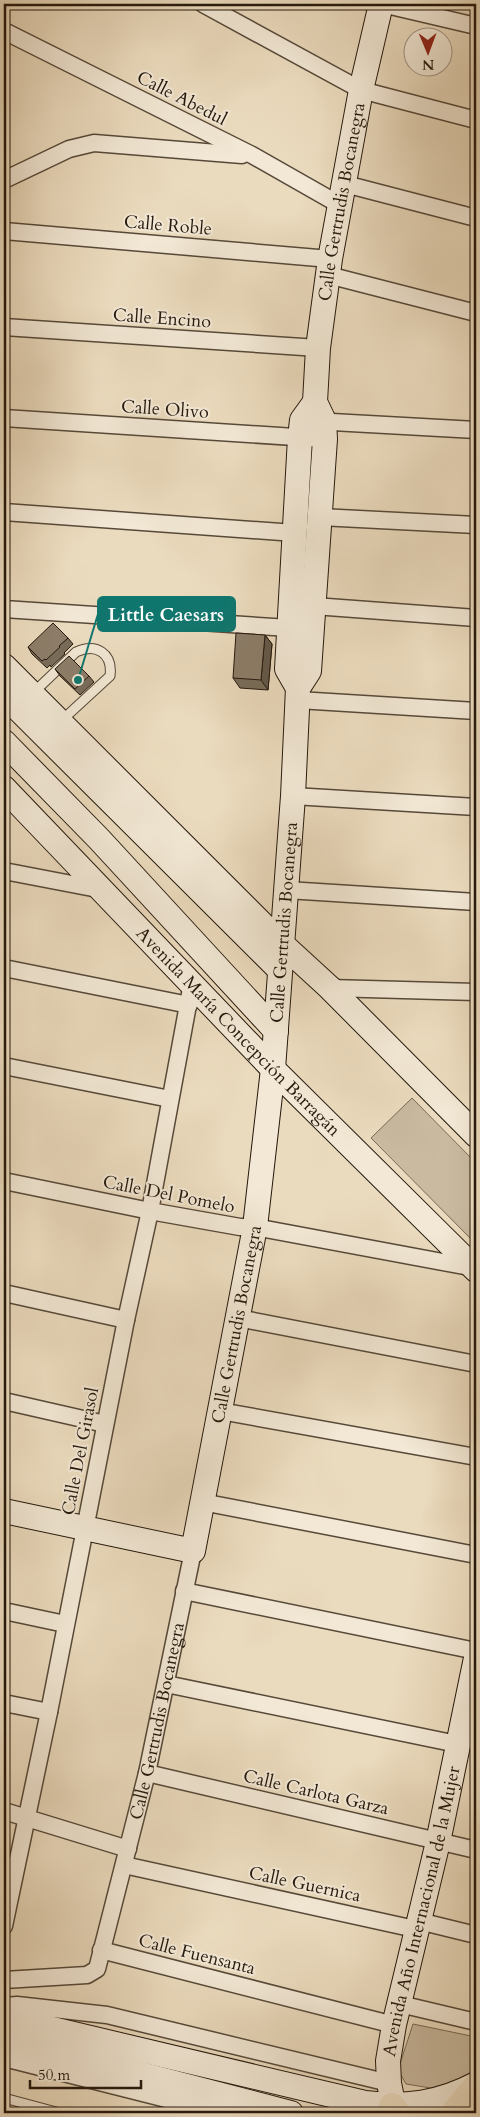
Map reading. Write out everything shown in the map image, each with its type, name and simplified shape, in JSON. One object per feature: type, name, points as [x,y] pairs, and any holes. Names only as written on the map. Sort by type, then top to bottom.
[{"type":"main road","points":[[454,2113],[476,2085]]},
{"type":"street","points":[[202,4],[361,90],[476,120]]},
{"type":"street","points":[[381,4],[476,26]]},
{"type":"street","name":"Calle Gertrudis Bocanegra","points":[[298,694],[287,669],[295,533],[313,424],[318,348],[329,267],[361,90],[381,4]]},
{"type":"street","name":"Calle Abedul","points":[[4,31],[252,156],[342,195],[476,218]]},
{"type":"street","points":[[4,180],[69,149],[94,143],[252,156]]},
{"type":"street","name":"Calle Roble","points":[[4,231],[329,267],[476,313]]},
{"type":"street","name":"Calle Encino","points":[[4,327],[318,348]]},
{"type":"street","name":"Calle Olivo","points":[[4,418],[313,424],[476,430]]},
{"type":"street","name":"Calle Gertrudis Bocanegra","points":[[101,1950],[147,1773],[166,1684],[255,1227],[273,1069],[293,796],[298,694],[309,671],[314,606],[320,517],[313,424]]},
{"type":"street","points":[[4,512],[295,533]]},
{"type":"street","points":[[320,517],[476,525]]},
{"type":"street","points":[[314,606],[476,618]]},
{"type":"street","points":[[4,609],[289,628]]},
{"type":"street","points":[[4,666],[476,1135]]},
{"type":"street","points":[[298,694],[476,711]]},
{"type":"street","points":[[4,695],[280,970]]},
{"type":"street","name":"Avenida María Concepción Barragán","points":[[4,742],[99,839],[276,1031]]},
{"type":"street","name":"Avenida María Concepción Barragán","points":[[4,788],[103,890],[190,994],[273,1069],[476,1269]]},
{"type":"street","points":[[293,796],[476,806]]},
{"type":"street","points":[[4,871],[103,890]]},
{"type":"street","points":[[286,890],[476,902]]},
{"type":"street","points":[[4,968],[190,994]]},
{"type":"street","points":[[330,988],[476,992]]},
{"type":"street","name":"Calle Del Girasol","points":[[4,1926],[86,1529],[126,1320],[150,1211],[190,994]]},
{"type":"street","points":[[4,1066],[170,1099]]},
{"type":"street","name":"Calle Del Pomelo","points":[[4,1181],[150,1211],[240,1227],[255,1227],[476,1269]]},
{"type":"street","points":[[4,1293],[126,1320]]},
{"type":"street","points":[[238,1318],[476,1364]]},
{"type":"street","points":[[4,1401],[105,1424]]},
{"type":"street","points":[[220,1412],[476,1457]]},
{"type":"street","points":[[202,1502],[476,1555]]},
{"type":"street","points":[[4,1511],[193,1552]]},
{"type":"street","points":[[184,1591],[476,1651]]},
{"type":"street","points":[[4,1611],[65,1624]]},
{"type":"street","name":"Avenida Año Internacional de la Mujer","points":[[393,2104],[388,2061],[415,1929],[438,1842],[476,1658]]},
{"type":"street","points":[[166,1684],[457,1744]]},
{"type":"street","points":[[4,1702],[48,1712]]},
{"type":"street","name":"Calle Carlota Garza","points":[[147,1773],[476,1850]]},
{"type":"street","name":"Calle Guernica","points":[[4,1812],[26,1817],[126,1857],[415,1929],[427,1923],[476,1935]]},
{"type":"street","points":[[4,1980],[88,1976],[97,1969],[101,1950]]},
{"type":"street","name":"Calle Fuensanta","points":[[101,1950],[397,2014],[476,2022]]},
{"type":"street","points":[[4,2006],[17,2005],[107,2015],[393,2104]]},
{"type":"street","points":[[4,2023],[48,2028],[365,2104],[393,2104],[456,2095],[476,2085]]},
{"type":"street","points":[[4,2045],[48,2050],[291,2113]]},
{"type":"street","points":[[4,2058],[222,2113]]},
{"type":"lane","points":[[32,694],[76,652],[83,649],[96,649],[105,654],[110,661],[110,676],[60,722]]},
{"type":"lane","points":[[4,2098],[60,2113]]},
{"type":"shaded area","points":[[412,1098],[476,1163],[476,1244],[371,1138]]},
{"type":"shaded area","points":[[413,2024],[476,2037],[476,2075],[455,2092],[406,2084],[398,2070]]},
{"type":"building","points":[[53,623],[68,638],[46,660],[42,661],[28,647]]},
{"type":"building","points":[[236,633],[265,635],[261,680],[233,678]]},
{"type":"building","points":[[69,656],[89,676],[75,689],[55,669]]},
{"type":"place","name":"Little Caesars","points":[[78,680]]}]
